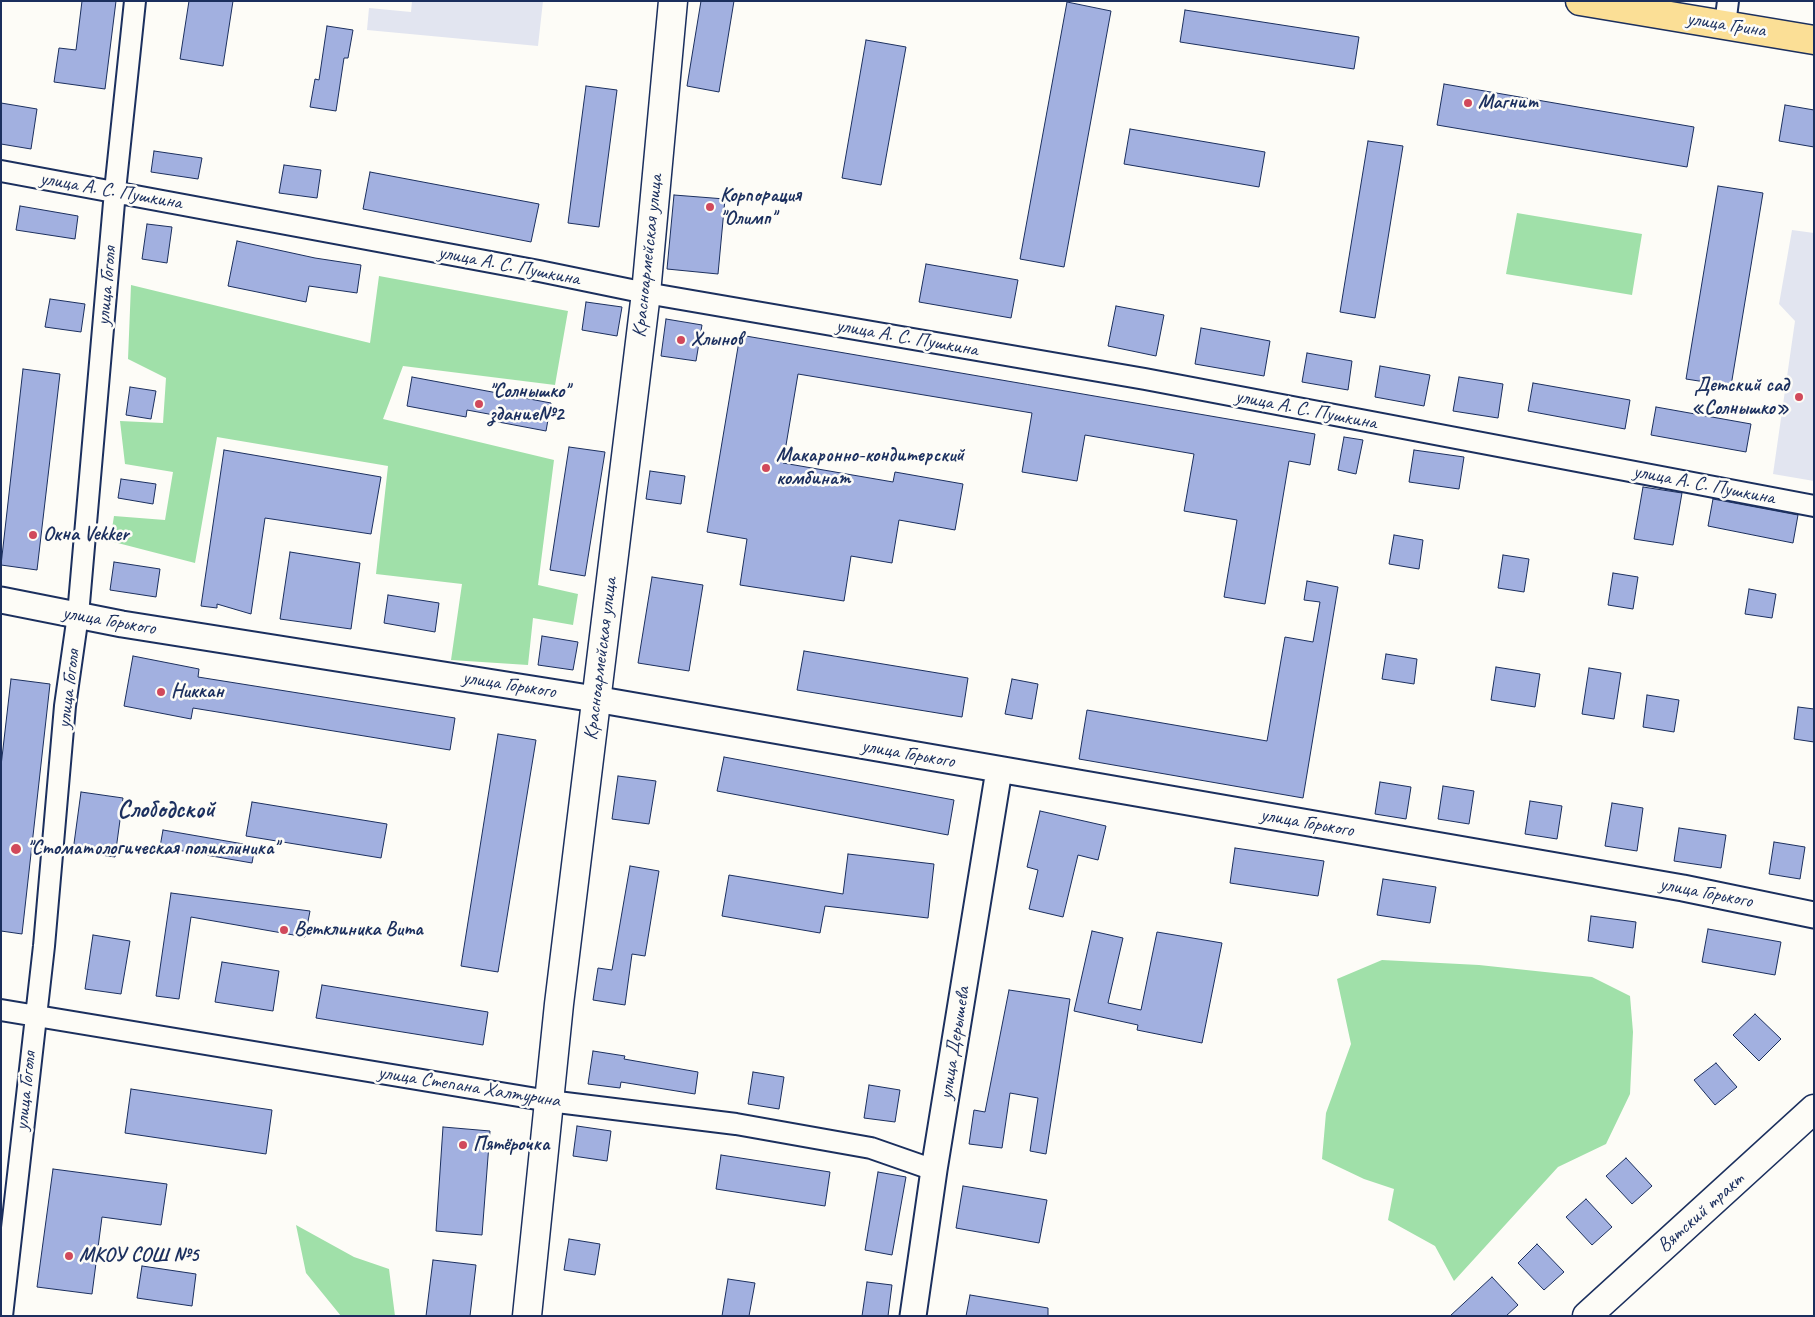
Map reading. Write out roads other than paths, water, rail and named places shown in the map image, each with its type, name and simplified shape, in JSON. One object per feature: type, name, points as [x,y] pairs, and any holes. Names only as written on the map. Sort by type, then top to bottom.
[{"type":"highway","name":"улица Грина","points":[[1580,1],[1727,13],[1814,40]]},
{"type":"main road","name":"Красноармейская улица","points":[[527,1316],[548,1101],[595,699],[646,293],[673,1]]},
{"type":"main road","name":"Вятский тракт","points":[[1587,1316],[1814,1109]]},
{"type":"street","name":"улица Гоголя","points":[[2,1316],[34,1016],[44,946],[65,706],[78,615],[115,191],[135,1]]},
{"type":"street","name":"улица А. С. Пушкина","points":[[1,171],[115,191],[646,293],[1145,380],[1814,506]]},
{"type":"street","name":"улица Горького","points":[[1,600],[78,615],[595,699],[1673,886],[1814,915]]},
{"type":"street","name":"улица Дерышева","points":[[913,1316],[934,1170],[999,770]]},
{"type":"street","name":"улица Степана Халтурина","points":[[1,1010],[548,1101],[736,1124],[871,1148],[934,1170]]},
{"type":"place","name":"Магнит","points":[[1468,103]]},
{"type":"place","name":"Корпорация \"Олимп\"","points":[[710,207]]},
{"type":"place","name":"Хлынов","points":[[681,340]]},
{"type":"place","name":"Детский сад «Солнышко»","points":[[1799,397]]},
{"type":"place","name":"\"Солнышко\" здание№2","points":[[479,404]]},
{"type":"place","name":"Макаронно-кондитерский комбинат","points":[[766,468]]},
{"type":"place","name":"Окна Vekker","points":[[33,535]]},
{"type":"place","name":"Никкан","points":[[161,692]]},
{"type":"place","name":"\"Стоматологическая поликлиника\"","points":[[16,849]]},
{"type":"place","name":"Ветклиника Вита","points":[[284,930]]},
{"type":"place","name":"Пятёрочка","points":[[463,1145]]},
{"type":"place","name":"МКОУ СОШ №5","points":[[69,1256]]},
{"type":"district","name":"Слободской","points":[[166,810]]}]
